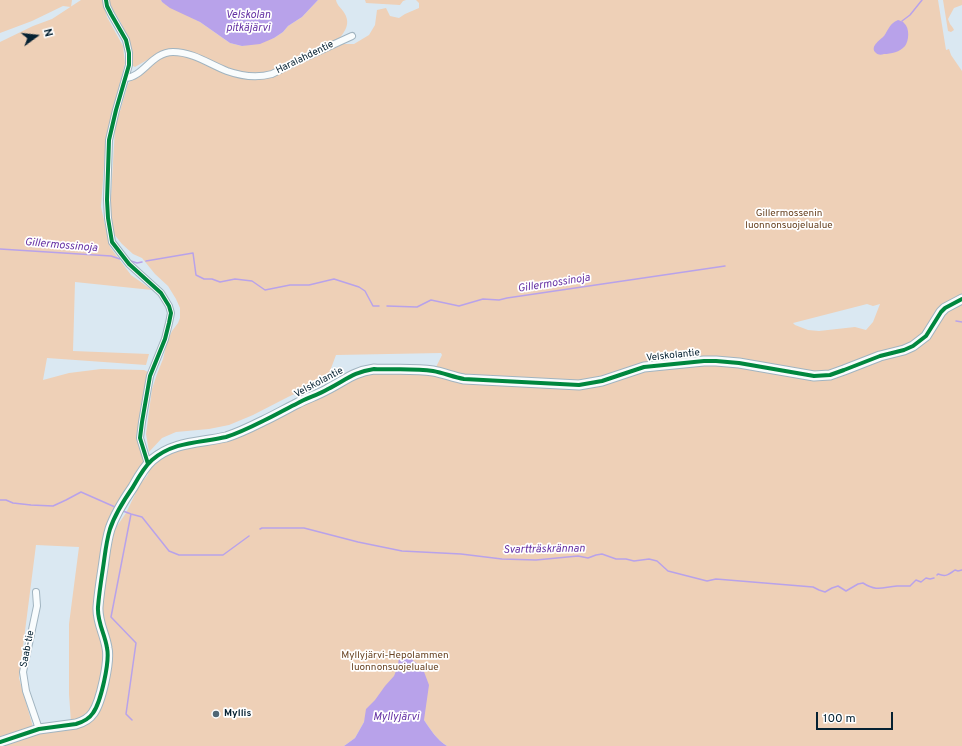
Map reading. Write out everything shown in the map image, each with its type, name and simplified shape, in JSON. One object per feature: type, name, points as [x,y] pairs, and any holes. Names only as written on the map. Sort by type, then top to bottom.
[{"type":"street","points":[[106,0],[107,6],[126,40],[129,53],[129,65],[109,140],[107,200],[112,242],[129,264],[160,293],[169,306],[170,313],[165,339],[150,376],[142,422],[140,438],[148,464]]},
{"type":"street","name":"Haralahdentie","points":[[126,78],[132,78],[155,58],[164,53],[174,52],[194,55],[228,71],[256,77],[267,76],[352,36]]},
{"type":"street","name":"Velskolantie","points":[[0,742],[39,729],[76,724],[82,722],[93,714],[100,699],[108,657],[106,643],[99,624],[98,614],[106,542],[110,528],[120,506],[148,464],[153,459],[172,448],[186,443],[231,435],[327,390],[348,377],[367,370],[425,370],[464,379],[579,385],[602,381],[644,367],[716,361],[739,363],[814,376],[830,375],[880,356],[904,350],[913,346],[926,336],[931,330],[938,316],[945,308],[962,300]]},
{"type":"street","name":"Saab-tie","points":[[36,592],[37,606],[23,672],[26,691],[39,729]]},
{"type":"green space","points":[[0,0],[72,0],[71,7],[63,6],[32,21],[0,33]]},
{"type":"green space","points":[[81,0],[103,0],[107,17],[123,46],[125,63],[106,138],[101,207],[110,247],[131,275],[152,290],[75,282],[73,351],[149,354],[146,365],[47,358],[43,380],[69,373],[101,369],[144,370],[148,372],[140,409],[139,429],[146,462],[117,505],[95,608],[103,644],[104,664],[93,707],[85,717],[71,722],[69,694],[69,624],[79,547],[36,545],[19,678],[33,727],[0,739],[0,42],[33,26],[52,19]]},
{"type":"green space","points":[[110,0],[161,0],[162,2],[200,22],[230,43],[242,46],[274,38],[302,17],[318,0],[336,0],[346,15],[347,23],[345,31],[337,41],[272,73],[244,74],[174,50],[154,56],[135,67],[131,65],[131,45],[121,23],[110,5]]},
{"type":"green space","points":[[365,0],[406,0],[400,5],[366,3]]},
{"type":"green space","name":"Gillermossenin luonnonsuojelualue","points":[[416,0],[938,0],[946,50],[949,49],[951,55],[962,71],[962,298],[917,341],[825,373],[680,360],[661,360],[643,364],[595,380],[576,383],[462,376],[435,369],[442,355],[441,353],[336,355],[327,379],[229,425],[209,429],[176,432],[162,438],[149,452],[146,434],[152,389],[163,359],[167,342],[180,318],[180,308],[168,286],[155,274],[142,258],[133,254],[113,233],[110,214],[115,128],[128,84],[156,59],[174,53],[194,57],[255,78],[338,44],[354,44],[369,35],[375,25],[377,10],[386,8],[390,16],[399,18],[419,8],[419,3]],"holes":[[[867,304],[873,306],[880,304],[873,322],[866,330],[855,327],[819,331],[808,330],[793,323]]]},
{"type":"green space","points":[[943,0],[962,0],[962,5],[954,8],[948,19],[954,30],[951,32],[948,31]]},
{"type":"green space","name":"Myllyjärvi-Hepolammen luonnonsuojelualue","points":[[962,303],[962,746],[447,746],[437,738],[424,720],[365,719],[355,738],[344,746],[0,746],[40,732],[89,722],[110,665],[101,614],[106,569],[115,529],[126,513],[140,484],[147,476],[153,464],[173,451],[225,440],[367,373],[414,373],[579,388],[645,369],[716,363],[813,379],[881,358],[905,353],[946,310]]},
{"type":"water","name":"Velskolan pitkäjärvi","points":[[161,0],[318,0],[302,17],[274,38],[260,44],[242,46],[230,43],[200,22],[170,8]]},
{"type":"water","points":[[898,20],[904,22],[908,31],[908,38],[905,46],[901,50],[892,53],[881,55],[877,54],[874,51],[874,46],[884,36],[891,25]]},
{"type":"water","name":"Myllyjärvi","points":[[399,656],[408,656],[423,669],[429,685],[424,720],[437,738],[447,746],[344,746],[355,738],[364,722],[366,709],[394,676],[398,666]]},
{"type":"waterway","points":[[902,21],[910,15],[922,0]]},
{"type":"waterway","name":"Gillermossinoja","points":[[0,249],[111,256],[120,259]]},
{"type":"waterway","name":"Gillermossinoja","points":[[146,261],[193,253],[196,275],[204,279],[212,279],[220,282],[235,279],[252,281],[265,290],[290,285],[309,285],[334,279],[359,287],[365,291],[373,306],[379,306]]},
{"type":"waterway","name":"Gillermossinoja","points":[[131,261],[137,263],[142,262]]},
{"type":"waterway","name":"Gillermossinoja","points":[[387,306],[417,307],[431,300],[459,306],[483,299],[499,300],[725,266]]},
{"type":"waterway","points":[[956,321],[962,322]]},
{"type":"waterway","name":"Svartträskrännan","points":[[0,500],[6,500],[13,503],[53,506],[81,492],[115,507]]},
{"type":"waterway","name":"Svartträskrännan","points":[[123,511],[142,517],[169,551],[179,555],[223,555],[249,536]]},
{"type":"waterway","points":[[131,514],[111,617],[136,643],[126,714],[132,720]]},
{"type":"waterway","name":"Svartträskrännan","points":[[260,529],[304,528],[358,542],[402,551],[461,554],[502,559],[536,560],[578,556],[588,558],[602,554],[616,559],[634,561],[649,559],[657,561],[668,571],[707,581],[716,579],[813,587],[825,592],[838,586],[846,591],[858,584],[863,583],[876,588],[910,586],[916,580],[921,582],[926,578],[934,578]]},
{"type":"waterway","name":"Svartträskrännan","points":[[937,575],[945,575],[955,570],[962,570]]},
{"type":"cycle path","points":[[106,0],[107,6],[126,40],[129,53],[129,65],[109,140],[107,200],[112,242],[129,264],[161,293],[169,306],[171,313],[165,339],[150,376],[142,422],[140,438],[148,464]]},
{"type":"cycle path","points":[[0,742],[39,729],[79,723],[88,719],[96,708],[102,691],[108,654],[99,618],[98,607],[110,529],[120,507],[144,469],[152,460],[169,449],[236,434],[324,391],[355,374],[374,369],[426,370],[464,379],[579,385],[602,381],[644,367],[704,361],[739,363],[814,376],[830,375],[880,356],[904,350],[913,346],[926,336],[945,308],[962,299]]},
{"type":"place","name":"Myllis","points":[[216,714]]}]
